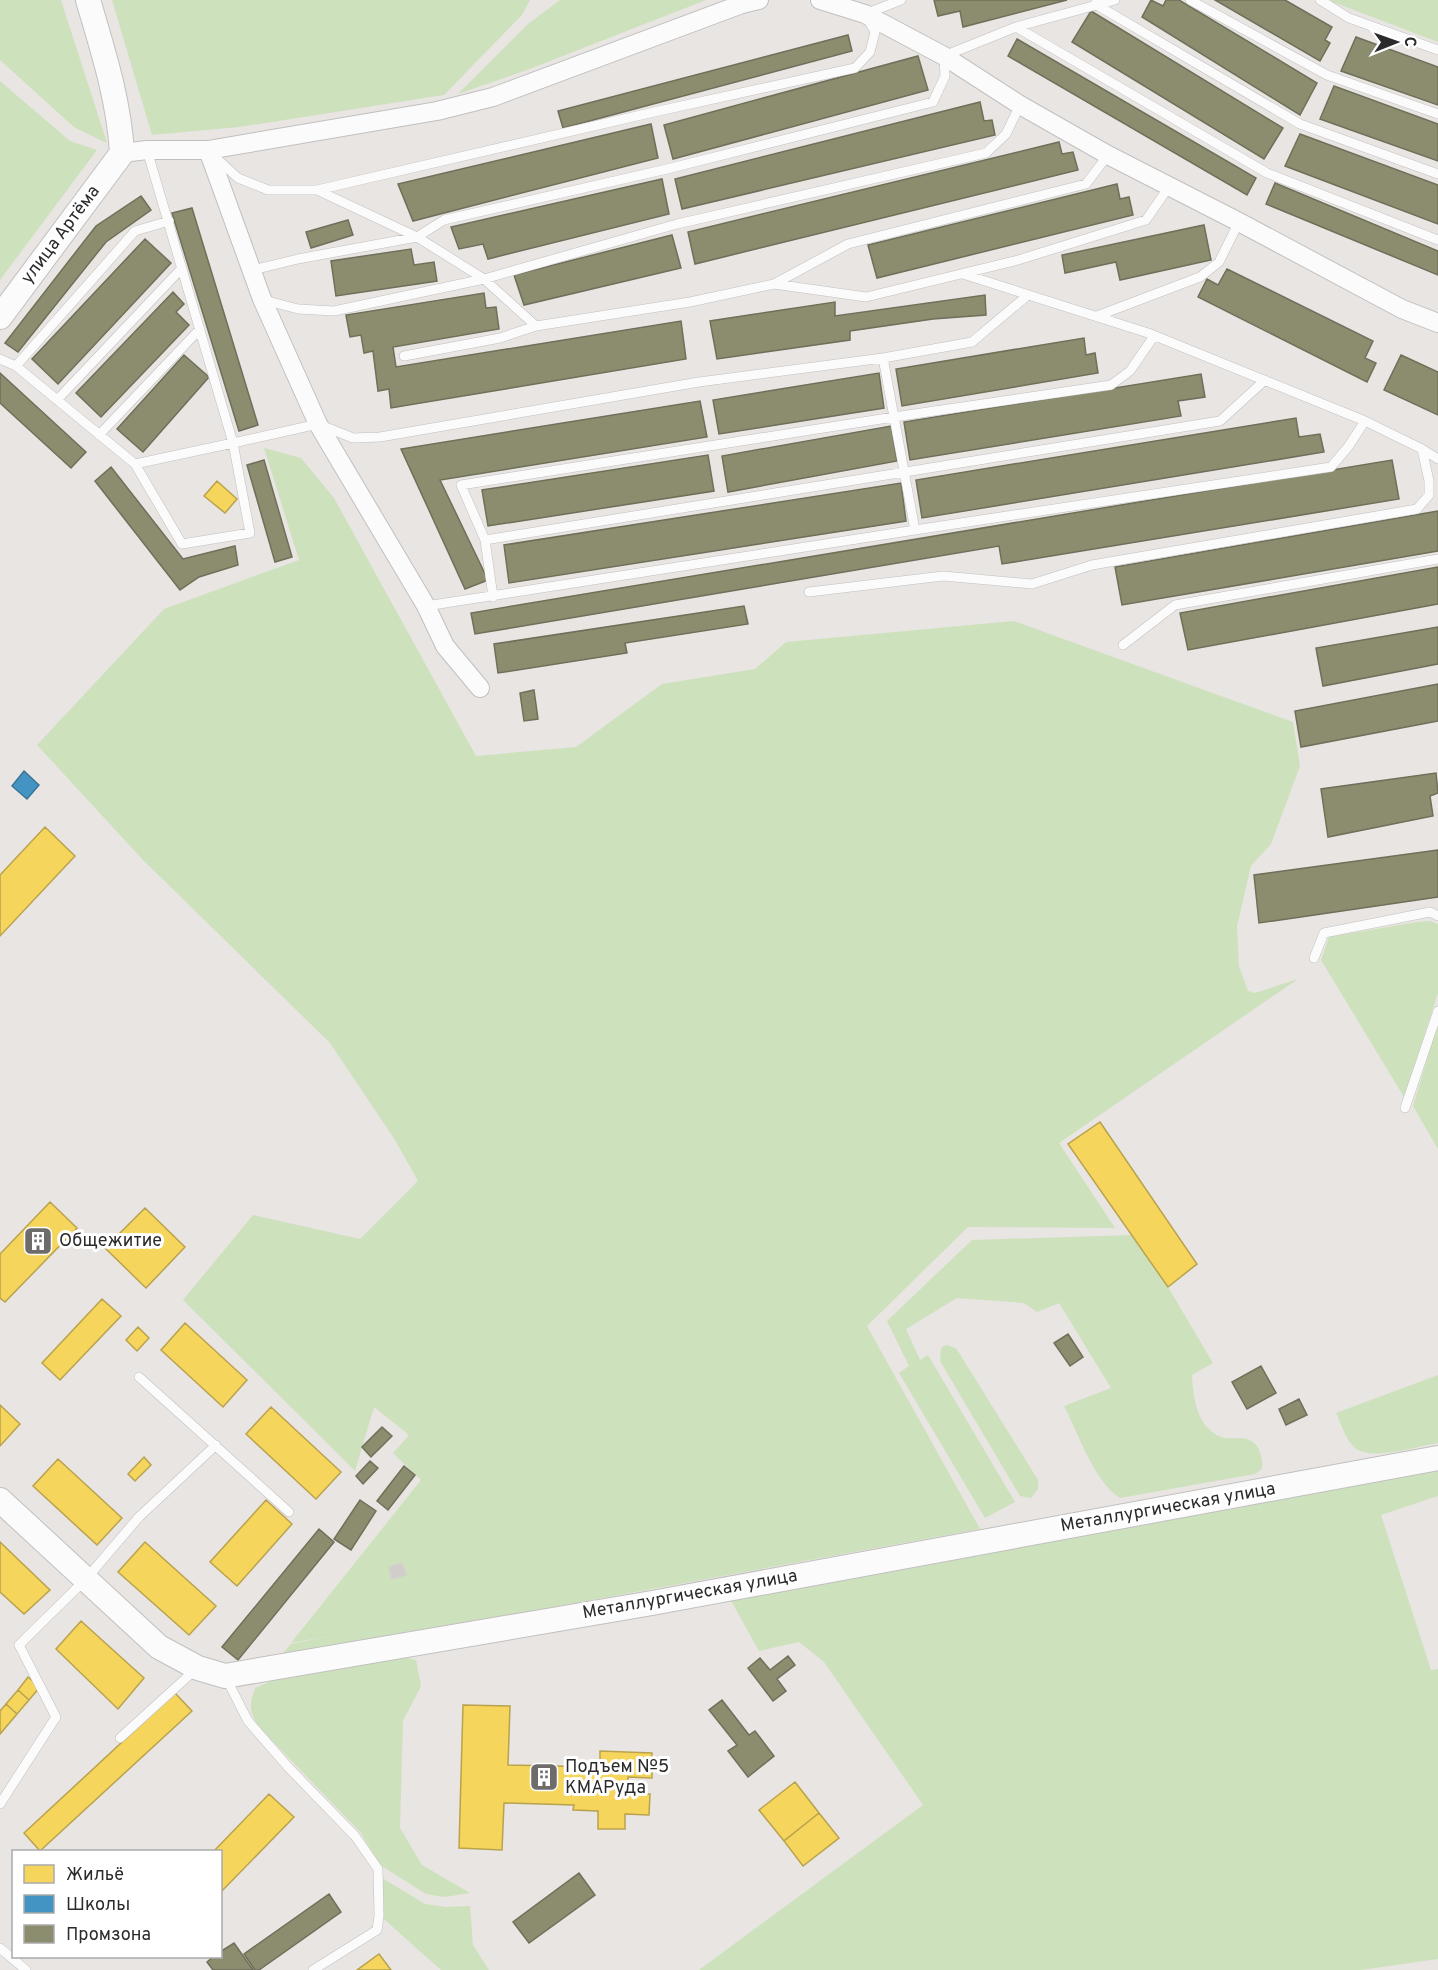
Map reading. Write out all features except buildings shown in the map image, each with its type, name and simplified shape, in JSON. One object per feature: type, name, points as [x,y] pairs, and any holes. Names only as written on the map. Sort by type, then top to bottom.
[{"type":"street","points":[[88,0],[110,77],[120,124],[122,153],[147,150],[208,150],[437,111],[493,98],[742,4],[759,0]]},
{"type":"street","points":[[820,0],[865,14],[944,56],[1020,105],[1168,188],[1239,222],[1402,309],[1438,323]]},
{"type":"street","points":[[208,150],[262,299],[318,424],[426,606],[446,646],[480,688]]},
{"type":"street","name":"улица Артёма","points":[[0,317],[122,153]]},
{"type":"street","name":"Металлургическая улица","points":[[0,1500],[159,1647],[198,1668],[225,1676],[664,1601],[1438,1458]]},
{"type":"lane","points":[[208,150],[238,178],[268,190],[317,190],[855,68],[870,52],[874,32],[865,14],[901,0]]},
{"type":"lane","points":[[252,270],[417,237],[444,220],[667,169],[933,102],[945,76],[944,56],[1016,27],[1115,0]]},
{"type":"lane","points":[[1190,0],[1327,75],[1438,114]]},
{"type":"lane","points":[[1320,0],[1349,18],[1438,50]]},
{"type":"lane","points":[[1095,4],[1300,124],[1438,174]]},
{"type":"lane","points":[[1016,27],[1266,173],[1438,240]]},
{"type":"lane","points":[[262,299],[298,309],[334,311],[484,279],[677,224],[986,153],[1006,134],[1020,105]]},
{"type":"lane","points":[[0,359],[16,366],[135,464],[182,543],[250,533],[233,443],[147,150]]},
{"type":"lane","points":[[404,356],[500,339],[536,326],[690,302],[774,284],[848,244],[1086,184],[1108,155]]},
{"type":"lane","points":[[774,284],[866,297],[963,274],[1018,260],[1146,220],[1168,188]]},
{"type":"lane","points":[[317,190],[417,237],[484,279],[536,326]]},
{"type":"lane","points":[[16,366],[135,231],[169,221]]},
{"type":"lane","points":[[1097,316],[1200,277],[1219,262],[1239,222]]},
{"type":"lane","points":[[57,400],[182,268]]},
{"type":"lane","points":[[963,274],[1154,336],[1365,422],[1438,459]]},
{"type":"lane","points":[[135,464],[318,424],[353,438],[380,437],[699,382],[883,358],[972,342],[1028,295]]},
{"type":"lane","points":[[99,435],[200,329]]},
{"type":"lane","points":[[492,597],[485,540],[461,485],[1111,385],[1130,371],[1154,336]]},
{"type":"lane","points":[[883,358],[915,530]]},
{"type":"lane","points":[[485,540],[1221,421],[1265,380]]},
{"type":"lane","points":[[426,606],[1331,467],[1365,422]]},
{"type":"lane","points":[[809,592],[943,576],[1032,584],[1092,565],[1417,509],[1429,495],[1429,481],[1422,449]]},
{"type":"lane","points":[[1123,645],[1175,605],[1438,559]]},
{"type":"lane","points":[[1314,958],[1324,933],[1430,912],[1438,916]]},
{"type":"lane","points":[[1405,1108],[1438,1011]]},
{"type":"lane","points":[[138,1377],[289,1512]]},
{"type":"lane","points":[[0,1804],[56,1717],[19,1645],[86,1579],[139,1517],[216,1445]]},
{"type":"lane","points":[[120,1738],[198,1668]]},
{"type":"lane","points":[[225,1676],[248,1721],[289,1768],[355,1836],[378,1869],[377,1930],[313,1970]]},
{"type":"lane","points":[[0,1948],[26,1970]]},
{"type":"green space","points":[[0,0],[61,0],[107,143],[75,128],[0,60]]},
{"type":"green space","points":[[112,0],[530,0],[522,15],[444,95],[239,127],[152,135]]},
{"type":"green space","points":[[560,0],[706,0],[527,70],[458,94],[528,24]]},
{"type":"green space","points":[[1331,0],[1438,0],[1438,42],[1333,2]]},
{"type":"green space","points":[[0,81],[70,141],[97,150],[0,280]]},
{"type":"green space","points":[[264,448],[301,458],[334,498],[476,756],[576,747],[662,684],[755,669],[786,642],[1014,621],[1293,722],[1300,766],[1271,844],[1251,866],[1237,926],[1239,966],[1248,991],[1255,993],[1298,979],[1059,1143],[1115,1228],[968,1227],[867,1326],[980,1529],[279,1657],[291,1644],[330,1636],[291,1643],[421,1480],[393,1453],[409,1435],[374,1407],[355,1471],[183,1300],[253,1215],[360,1239],[418,1181],[395,1140],[330,1043],[143,860],[37,745],[164,609],[299,560]]},
{"type":"green space","points":[[1430,921],[1438,924],[1438,993],[1404,1097],[1321,960],[1329,937]]},
{"type":"green space","points":[[1438,1023],[1438,1149],[1413,1106]]},
{"type":"green space","points":[[1132,1235],[1168,1287],[1213,1363],[1192,1375],[1197,1408],[1204,1423],[1219,1436],[1246,1439],[1255,1443],[1261,1455],[1262,1469],[1255,1474],[1120,1498],[1111,1491],[1095,1469],[1064,1406],[1111,1388],[1059,1303],[1037,1312],[1024,1303],[957,1298],[906,1329],[920,1360],[928,1355],[1015,1502],[985,1518],[899,1373],[909,1366],[887,1321],[972,1240]]},
{"type":"green space","points":[[946,1345],[956,1348],[1038,1480],[1038,1489],[1031,1498],[1020,1496],[940,1361],[941,1348]]},
{"type":"green space","points":[[1438,1375],[1438,1443],[1406,1450],[1370,1453],[1360,1451],[1350,1443],[1336,1413]]},
{"type":"green space","points":[[1438,1467],[1438,1496],[1381,1515],[1431,1670],[1438,1669],[1438,1959],[1361,1970],[699,1970],[923,1805],[824,1662],[799,1642],[759,1651],[730,1599]]},
{"type":"green space","points":[[404,1657],[416,1660],[421,1686],[403,1721],[400,1828],[422,1865],[470,1893],[445,1897],[426,1894],[380,1865],[361,1833],[259,1727],[253,1717],[251,1704],[255,1688],[276,1679]]},
{"type":"green space","points":[[382,1878],[425,1904],[446,1907],[470,1906],[473,1945],[489,1970],[441,1970],[376,1912]]},
{"type":"place","name":"Общежитие","points":[[38,1241]]},
{"type":"place","name":"Подъем №5 КМАРуда","points":[[544,1777]]}]
